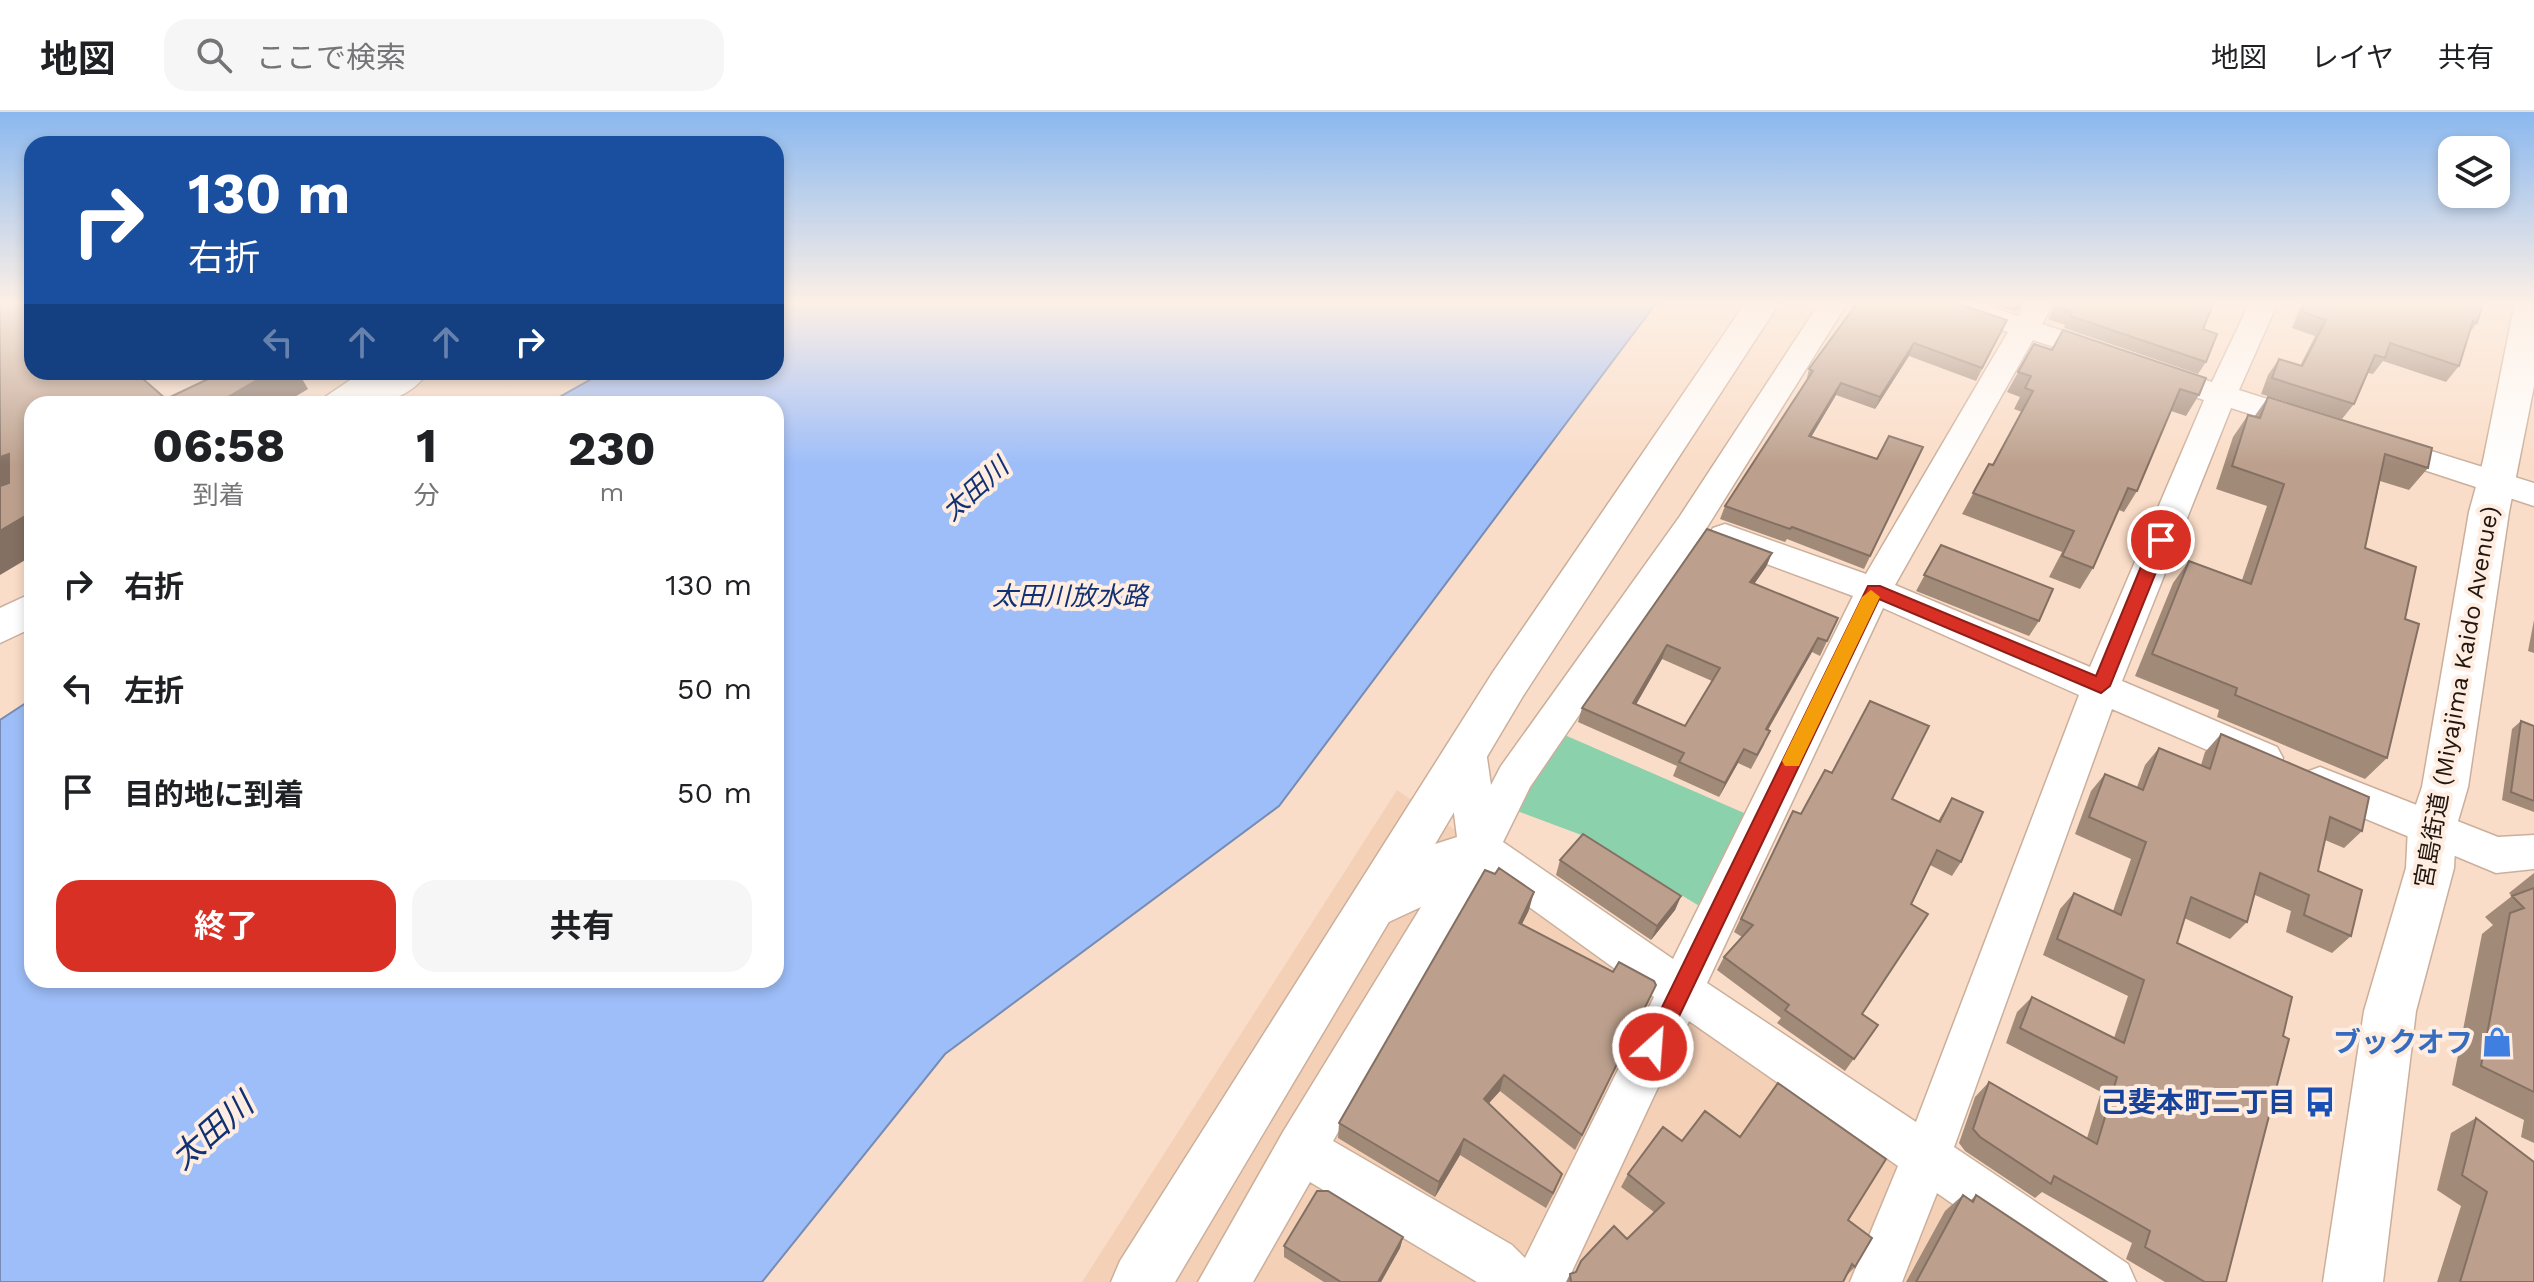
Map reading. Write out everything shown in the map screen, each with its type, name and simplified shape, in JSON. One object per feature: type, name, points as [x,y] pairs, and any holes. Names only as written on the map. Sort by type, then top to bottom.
[{"type":"street","points":[[1141,1282],[1466,751],[1727,357]]},
{"type":"street","points":[[1224,1282],[1479,848],[1515,777],[1692,524],[1799,357]]},
{"type":"street","points":[[1540,1282],[1874,590],[2007,357]]},
{"type":"street","points":[[2120,357],[2150,371],[2221,395],[2515,489]]},
{"type":"street","points":[[1876,1282],[1928,1157],[2101,686],[2239,357]]},
{"type":"street","name":"宮島街道 (Miyajima Kaido Avenue)","points":[[2353,1282],[2390,1011],[2430,868],[2432,828],[2445,787],[2515,489],[2502,461],[2522,357]]},
{"type":"street","points":[[348,396],[370,380]]},
{"type":"street","points":[[372,396],[397,380]]},
{"type":"street","points":[[1692,524],[1874,590],[2362,801],[2496,855],[2534,852]]},
{"type":"street","points":[[0,628],[24,613]]},
{"type":"street","points":[[1466,751],[1479,848],[1681,990],[2110,1282]]},
{"type":"street","points":[[1365,914],[1407,894],[1444,858],[1479,848]]},
{"type":"street","points":[[1300,1149],[1494,1263],[1512,1282]]},
{"type":"shaded area","points":[[1397,790],[2114,1282],[1082,1282]]},
{"type":"green space","points":[[1560,733],[1751,816],[1701,907],[1584,836],[1517,811]]},
{"type":"water","name":"太田川放水路","points":[[784,357],[1616,357],[1279,806],[945,1054],[762,1282],[0,1282],[0,720],[24,704],[24,988],[784,988],[784,396],[561,396],[590,380],[784,380]]},
{"type":"building","points":[[0,357],[24,357],[24,380],[144,380],[163,396],[24,396],[24,517],[0,531],[0,486],[9,483],[9,454],[0,457]]},
{"type":"building","points":[[1818,357],[1905,357],[1880,397],[1841,383],[1809,436],[1877,459],[1889,436],[1923,447],[1870,556],[1725,506],[1813,371],[1809,369]]},
{"type":"building","points":[[1951,357],[1988,357],[1982,368]]},
{"type":"building","points":[[2027,357],[2142,357],[2206,378],[2199,395],[2180,389],[2137,491],[2128,488],[2093,568],[2062,556],[2074,531],[1973,493],[1989,464],[1993,465],[2033,391],[2025,388],[2031,376],[2018,372]]},
{"type":"building","points":[[2190,357],[2208,357],[2206,362]]},
{"type":"building","points":[[2307,357],[2374,357],[2354,404],[2272,378],[2279,359],[2302,366]]},
{"type":"building","points":[[2431,357],[2462,357],[2459,366]]},
{"type":"building","points":[[206,380],[257,380],[230,396],[172,396]]},
{"type":"building","points":[[2268,397],[2432,448],[2428,468],[2385,454],[2365,548],[2416,567],[2405,619],[2419,624],[2387,758],[2235,695],[2237,688],[2152,654],[2189,561],[2251,584],[2284,484],[2232,466],[2248,415],[2260,418]]},
{"type":"building","points":[[1707,529],[1772,553],[1750,582],[1838,618],[1827,641],[1818,638],[1766,729],[1770,731],[1757,755],[1744,749],[1725,783],[1679,762],[1684,753],[1582,708]],"holes":[[[1667,645],[1720,668],[1685,726],[1633,703]]]},
{"type":"building","points":[[1941,545],[2053,589],[2039,621],[1924,575]]},
{"type":"building","points":[[1870,701],[1929,726],[1892,799],[1940,822],[1952,798],[1983,812],[1961,862],[1937,850],[1911,904],[1928,914],[1862,1014],[1878,1025],[1854,1059],[1785,1010],[1789,1005],[1724,957],[1753,925],[1741,919],[1793,811],[1801,814],[1825,770],[1832,773]]},
{"type":"building","points":[[2521,721],[2534,726],[2534,801],[2511,792]]},
{"type":"building","points":[[2221,734],[2369,797],[2362,831],[2330,817],[2318,871],[2362,890],[2351,936],[2304,915],[2309,895],[2260,873],[2247,922],[2191,897],[2177,943],[2292,997],[2283,1036],[2289,1039],[2226,1282],[2205,1282],[2145,1247],[2150,1231],[2054,1176],[2051,1184],[1980,1137],[1973,1129],[1989,1082],[2097,1144],[2117,1077],[2020,1028],[2032,997],[2124,1043],[2144,980],[2057,939],[2074,893],[2121,915],[2146,842],[2089,817],[2105,774],[2143,790],[2159,748],[2210,769]]},
{"type":"building","points":[[1583,834],[1681,896],[1657,926],[1560,860]]},
{"type":"building","points":[[1499,868],[1534,892],[1519,923],[1613,972],[1619,962],[1656,985],[1582,1135],[1504,1075],[1484,1099],[1562,1174],[1553,1193],[1464,1139],[1439,1182],[1339,1123],[1485,870],[1495,874]]},
{"type":"building","points":[[2534,888],[2534,1092],[2481,1066],[2510,913],[2524,908],[2512,896]]},
{"type":"building","points":[[1778,1083],[1886,1159],[1848,1220],[1872,1238],[1843,1282],[1571,1282],[1570,1274],[1576,1272],[1581,1261],[1614,1226],[1627,1239],[1664,1203],[1628,1174],[1663,1127],[1682,1141],[1705,1111],[1740,1137]]},
{"type":"building","points":[[2476,1118],[2534,1162],[2534,1282],[2460,1282],[2487,1192],[2462,1175]]},
{"type":"building","points":[[1317,1191],[1328,1191],[1403,1237],[1378,1282],[1341,1282],[1284,1246]]},
{"type":"building","points":[[1963,1195],[1973,1202],[1976,1195],[2107,1282],[1916,1282]]},
{"type":"slow traffic","points":[[1792,761],[1871,597]]},
{"type":"place","name":"ブックオフ","points":[[2497,1042]]},
{"type":"place","name":"己斐本町二丁目","points":[[2320,1102]]},
{"type":"route","points":[[1653,1047],[1874,590],[2101,686],[2161,540]]},
{"type":"water label","name":"太田川","points":[[975,489]]},
{"type":"water label","name":"太田川","points":[[212,1131]]}]
